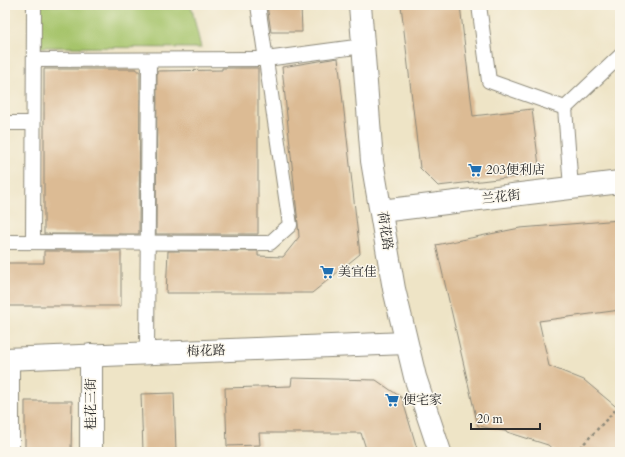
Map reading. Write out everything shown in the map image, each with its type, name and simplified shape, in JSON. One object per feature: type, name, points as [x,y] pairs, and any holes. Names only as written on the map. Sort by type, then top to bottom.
[{"type":"street","name":"荷花路","points":[[360,5],[372,161],[394,289],[415,377],[440,452]]},
{"type":"street","name":"兰花街","points":[[381,211],[620,182]]},
{"type":"street","name":"梅花路","points":[[9,359],[406,343]]},
{"type":"street","name":"桂花三街","points":[[91,355],[91,452]]},
{"type":"lane","points":[[33,242],[34,5]]},
{"type":"lane","points":[[5,242],[270,243],[290,225],[258,5]]},
{"type":"lane","points":[[479,5],[489,81],[565,108]]},
{"type":"lane","points":[[34,60],[266,59],[363,46]]},
{"type":"lane","points":[[565,108],[620,56]]},
{"type":"lane","points":[[147,353],[149,60]]},
{"type":"lane","points":[[565,108],[571,188]]},
{"type":"lane","points":[[5,123],[33,123]]},
{"type":"lane","points":[[9,359],[12,452]]},
{"type":"path","points":[[576,452],[620,405]]},
{"type":"green space","points":[[40,5],[191,5],[201,48],[39,47]]},
{"type":"building","points":[[267,5],[301,5],[302,32],[271,32]]},
{"type":"building","points":[[401,5],[460,5],[473,116],[532,109],[540,174],[438,186],[420,168]]},
{"type":"building","points":[[338,58],[360,254],[312,293],[166,293],[168,251],[258,251],[258,256],[283,257],[299,237],[282,67]]},
{"type":"building","points":[[222,68],[258,68],[258,234],[156,234],[157,71],[222,70]]},
{"type":"building","points":[[44,69],[137,69],[137,71],[140,71],[139,234],[44,234]]},
{"type":"building","points":[[620,220],[620,310],[539,321],[549,366],[584,380],[620,410],[620,452],[556,452],[548,445],[504,431],[478,426],[436,245],[520,228]]},
{"type":"building","points":[[44,251],[121,251],[121,306],[5,306],[5,263],[44,263]]},
{"type":"building","points":[[292,378],[376,380],[402,398],[418,452],[367,452],[361,433],[259,433],[260,445],[227,446],[225,388],[291,386]]},
{"type":"building","points":[[174,393],[176,451],[143,451],[141,394]]},
{"type":"building","points":[[25,401],[72,401],[71,452],[25,452]]},
{"type":"place","name":"203便利店","points":[[475,170]]},
{"type":"place","name":"美宜佳","points":[[327,272]]},
{"type":"place","name":"便宅家","points":[[392,400]]}]
